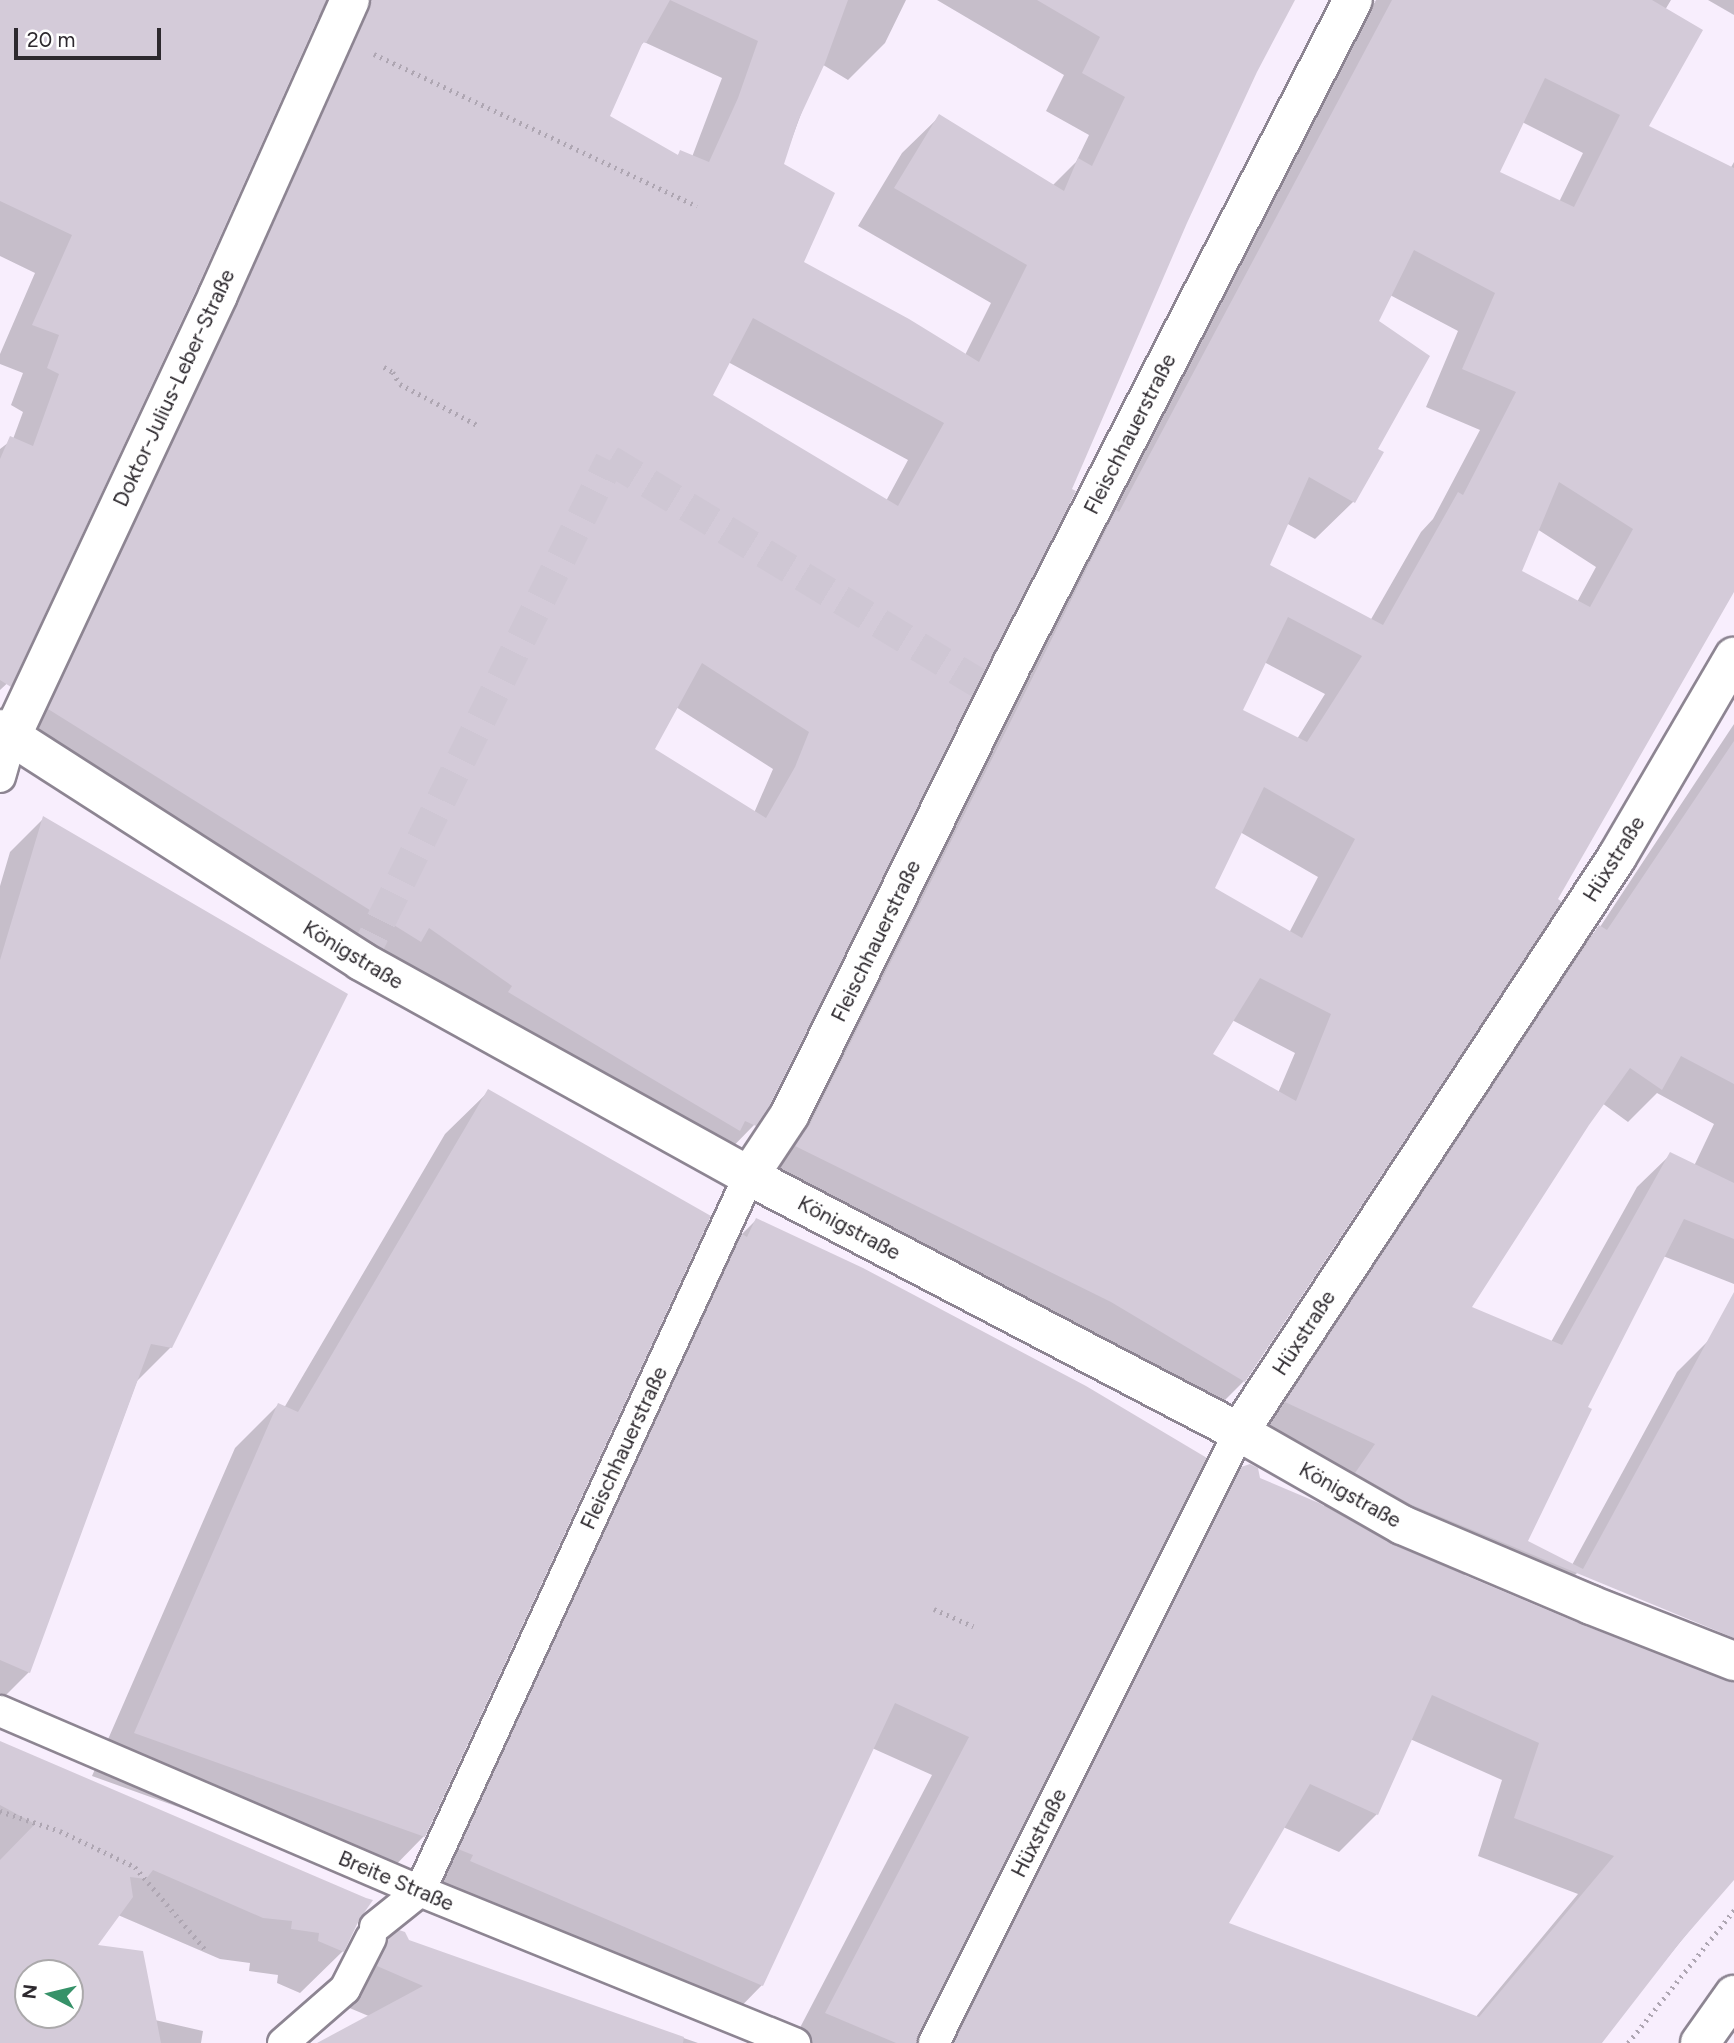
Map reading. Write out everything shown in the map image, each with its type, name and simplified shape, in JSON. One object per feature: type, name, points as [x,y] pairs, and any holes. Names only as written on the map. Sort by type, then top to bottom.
[{"type":"street","name":"Doktor-Julius-Leber-Straße","points":[[0,777],[6,732],[218,295],[350,0]]},
{"type":"street","name":"Fleischhauerstraße","points":[[420,1891],[749,1176],[790,1114],[1012,664],[1353,0]]},
{"type":"street","name":"Hüxstraße","points":[[934,2043],[1239,1432],[1617,857],[1734,657]]},
{"type":"street","name":"Königstraße","points":[[6,732],[361,961],[749,1176],[1239,1432],[1402,1525],[1591,1605],[1734,1661]]},
{"type":"street","name":"Breite Straße","points":[[0,1711],[420,1891],[795,2043]]},
{"type":"street","points":[[283,2043],[345,1989],[373,1932],[420,1891]]},
{"type":"street","points":[[1700,2043],[1734,1995]]},
{"type":"path","points":[[334,36],[696,206]]},
{"type":"path","points":[[384,367],[393,372],[400,384],[477,425]]},
{"type":"path","points":[[934,1609],[973,1626]]},
{"type":"path","points":[[0,1811],[60,1831],[135,1867],[206,1950]]},
{"type":"path","points":[[1628,2043],[1734,1910]]},
{"type":"building","points":[[0,0],[326,0],[198,286],[11,687],[0,680],[0,459],[10,436],[33,446],[59,374],[47,368],[59,335],[32,325],[72,235],[0,201]]},
{"type":"building","points":[[371,0],[670,0],[848,0],[825,63],[798,121],[784,164],[835,193],[804,262],[909,319],[979,362],[1027,265],[894,188],[939,114],[1064,191],[1078,158],[1092,166],[1125,97],[1082,73],[1100,37],[1037,0],[1295,0],[1257,72],[1187,223],[1072,489],[1076,491],[771,1103],[756,1126],[745,1121],[740,1131],[508,992],[512,986],[429,928],[421,942],[48,709],[238,304]],"holes":[[[670,0],[758,41],[738,98],[709,162],[680,150],[678,155],[610,116],[643,42],[646,43]],[[753,318],[944,423],[898,506],[713,395]],[[702,663],[809,732],[795,767],[766,818],[655,749]]]},
{"type":"building","points":[[1392,0],[1652,0],[1703,30],[1649,126],[1734,168],[1734,592],[1558,899],[1562,902],[1245,1382],[1111,1302],[795,1146],[810,1124],[1116,510],[1119,512]],"holes":[[[1545,78],[1620,115],[1574,207],[1500,172]],[[1414,250],[1495,293],[1462,369],[1516,392],[1463,495],[1458,492],[1383,625],[1270,565],[1309,477],[1355,503],[1384,452],[1378,449],[1430,356],[1379,321]],[[1559,482],[1633,529],[1590,607],[1522,571]],[[1288,617],[1362,656],[1307,742],[1243,710]],[[1264,787],[1355,839],[1302,938],[1215,888]],[[1260,978],[1331,1014],[1296,1101],[1213,1054]]]},
{"type":"building","points":[[1734,741],[1734,1084],[1681,1056],[1662,1090],[1630,1068],[1589,1125],[1472,1307],[1562,1345],[1670,1152],[1734,1183],[1734,1239],[1684,1219],[1588,1407],[1592,1409],[1528,1541],[1583,1569],[1734,1292],[1734,1638],[1412,1505],[1355,1473],[1375,1444],[1285,1402],[1599,925],[1607,930]]},
{"type":"building","points":[[43,816],[348,994],[172,1348],[151,1344],[30,1673],[0,1660],[0,960]]},
{"type":"building","points":[[488,1089],[711,1216],[425,1837],[134,1733],[278,1403],[298,1412]]},
{"type":"building","points":[[756,1218],[863,1268],[1086,1386],[1207,1458],[917,2043],[896,2043],[825,2013],[969,1737],[895,1703],[763,1986],[470,1861],[473,1855],[458,1849],[742,1234],[747,1237]]},
{"type":"building","points":[[1250,1464],[1258,1468],[1260,1478],[1319,1503],[1393,1545],[1583,1625],[1734,1682],[1734,1880],[1681,1941],[1602,2043],[954,2043],[1241,1467]],"holes":[[[1432,1695],[1539,1743],[1514,1818],[1614,1856],[1479,2017],[1229,1923],[1310,1784],[1378,1815]]]},
{"type":"building","points":[[0,1741],[373,1900],[359,1920],[344,1952],[318,1941],[319,1933],[291,1929],[292,1921],[263,1918],[153,1870],[146,1879],[130,1877],[133,1897],[98,1945],[143,1951],[161,2043],[0,2043],[0,1860],[35,1824],[0,1805]]},
{"type":"building","points":[[399,1930],[405,1932],[409,1940],[684,2037],[683,2043],[317,2043],[423,1986],[377,1966],[388,1939]]},
{"type":"tunnel","points":[[361,961],[610,460],[998,695]]}]
